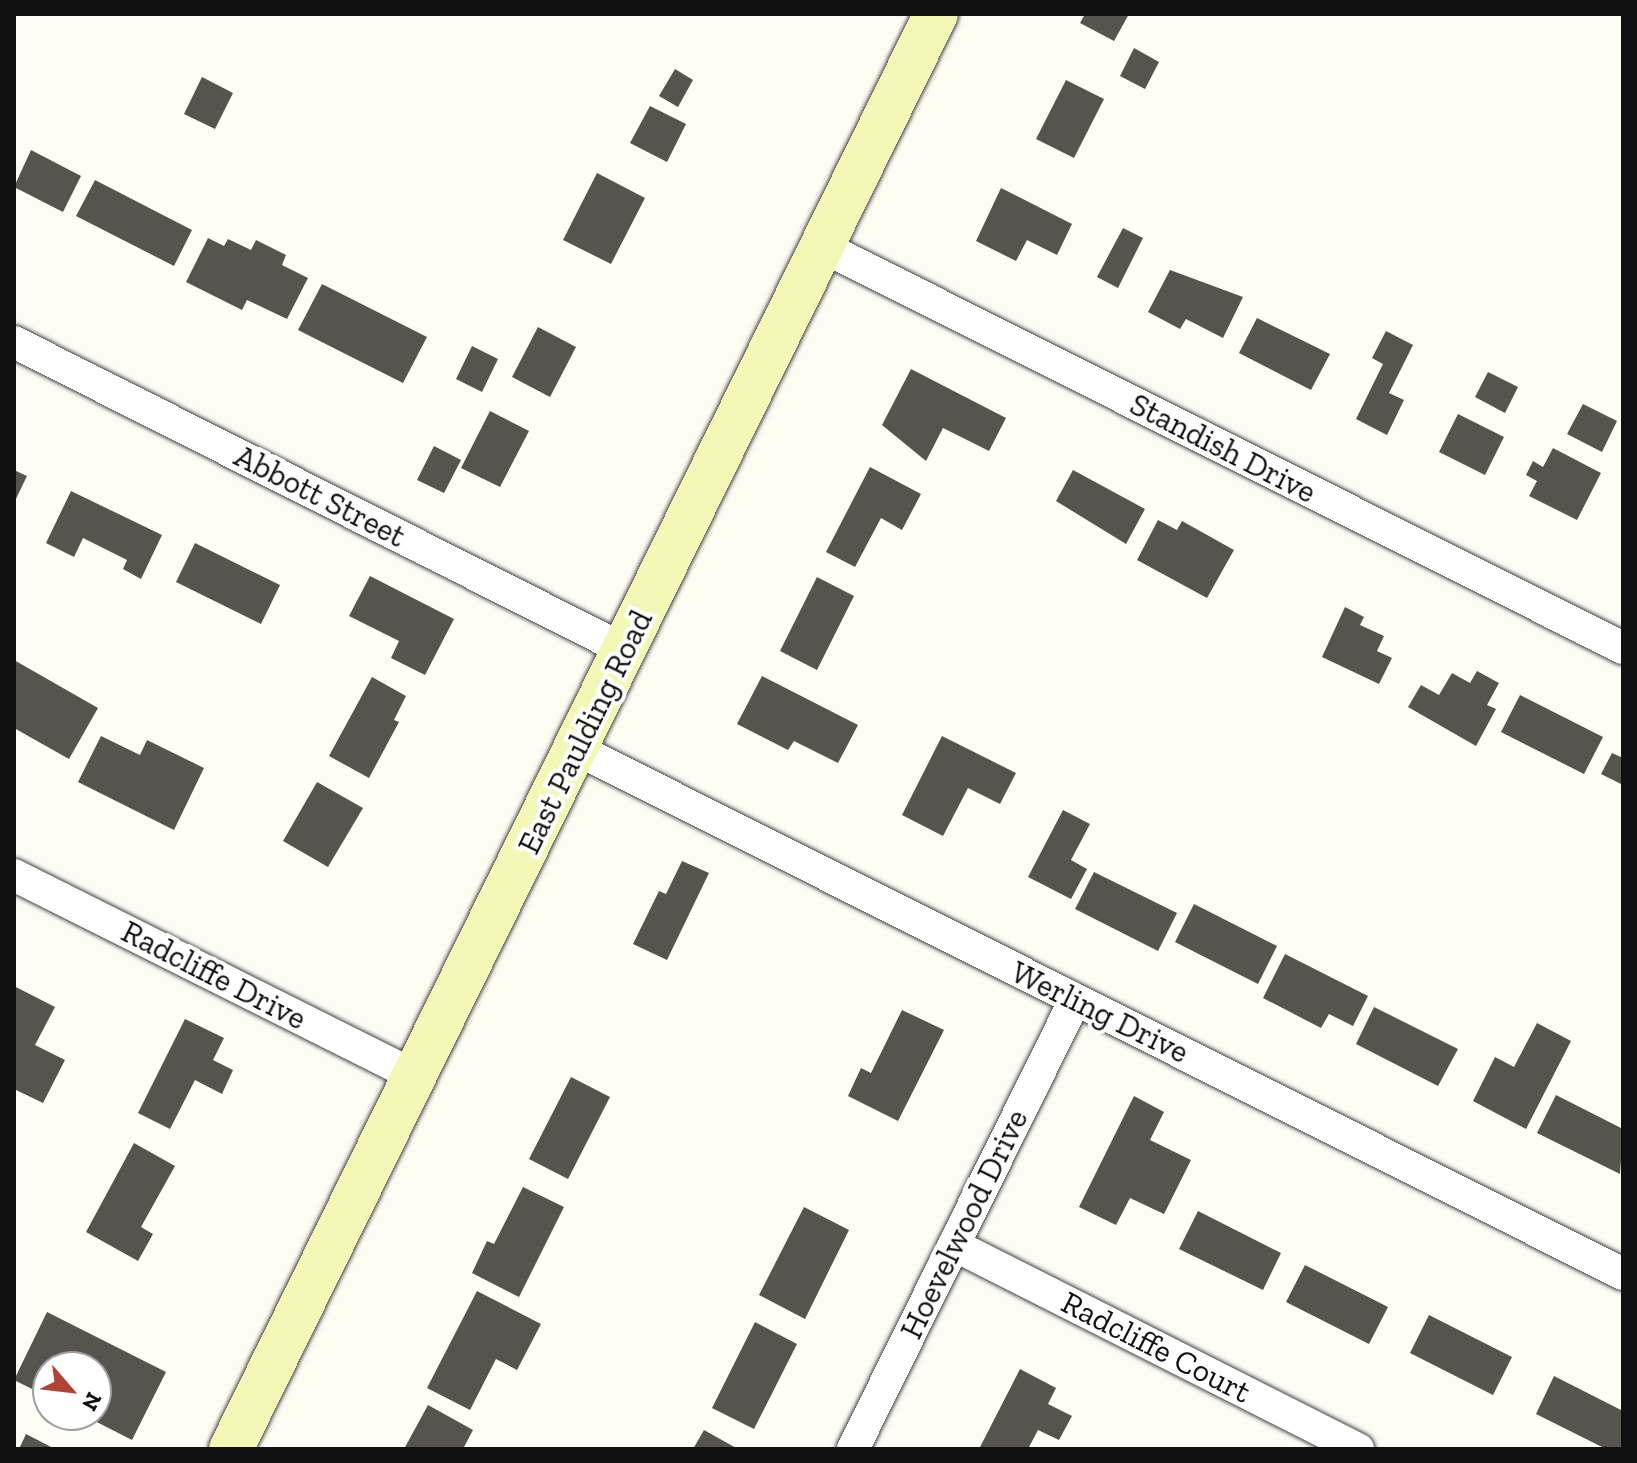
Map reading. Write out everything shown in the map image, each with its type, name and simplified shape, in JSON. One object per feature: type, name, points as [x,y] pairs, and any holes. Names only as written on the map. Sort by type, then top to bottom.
[{"type":"main road","name":"East Paulding Road","points":[[231,1449],[936,14]]},
{"type":"street","name":"Standish Drive","points":[[823,247],[1623,648]]},
{"type":"street","name":"Abbott Street","points":[[14,342],[625,650]]},
{"type":"street","name":"Werling Drive","points":[[576,749],[1623,1274]]},
{"type":"street","name":"Radcliffe Drive","points":[[14,875],[415,1076]]},
{"type":"street","name":"Hoevelwood Drive","points":[[853,1449],[1075,1000]]},
{"type":"street","name":"Radcliffe Court","points":[[954,1245],[1358,1449]]},
{"type":"building","points":[[1085,14],[1129,14],[1114,41],[1080,23]]},
{"type":"building","points":[[1134,48],[1159,62],[1145,89],[1120,76]]},
{"type":"building","points":[[675,69],[693,80],[678,107],[659,96]]},
{"type":"building","points":[[202,77],[233,93],[215,129],[184,114]]},
{"type":"building","points":[[1066,80],[1104,99],[1074,158],[1036,139]]},
{"type":"building","points":[[650,106],[686,124],[667,162],[630,143]]},
{"type":"building","points":[[31,150],[81,176],[63,212],[14,187]]},
{"type":"building","points":[[597,173],[645,198],[611,264],[563,240]]},
{"type":"building","points":[[95,180],[192,230],[174,266],[76,216]]},
{"type":"building","points":[[1001,188],[1072,224],[1057,255],[1027,240],[1016,261],[976,241]]},
{"type":"building","points":[[1123,228],[1143,238],[1118,288],[1097,277]]},
{"type":"building","points":[[208,238],[224,246],[228,239],[251,250],[256,240],[286,255],[282,265],[308,278],[287,319],[247,300],[242,310],[186,282]]},
{"type":"building","points":[[1170,270],[1243,297],[1223,338],[1186,319],[1180,329],[1148,312]]},
{"type":"building","points":[[322,284],[427,337],[403,383],[298,330]]},
{"type":"building","points":[[1257,318],[1330,354],[1311,390],[1239,353]]},
{"type":"building","points":[[538,327],[576,347],[550,397],[512,377]]},
{"type":"building","points":[[1386,331],[1413,345],[1389,393],[1404,400],[1387,435],[1356,419],[1383,364],[1372,358]]},
{"type":"building","points":[[472,346],[498,359],[482,392],[456,379]]},
{"type":"building","points":[[911,369],[1006,418],[989,451],[943,428],[926,461],[882,425]]},
{"type":"building","points":[[1488,372],[1518,387],[1505,413],[1475,397]]},
{"type":"building","points":[[1583,404],[1617,421],[1602,452],[1567,434]]},
{"type":"building","points":[[490,411],[529,431],[500,487],[461,468]]},
{"type":"building","points":[[1458,414],[1504,437],[1485,475],[1439,452]]},
{"type":"building","points":[[434,446],[461,460],[444,493],[417,480]]},
{"type":"building","points":[[1553,448],[1601,473],[1577,520],[1529,496],[1537,481],[1526,475],[1533,461],[1543,467]]},
{"type":"building","points":[[870,467],[921,494],[902,530],[881,518],[855,567],[826,552]]},
{"type":"building","points":[[14,470],[27,476],[14,503]]},
{"type":"building","points":[[1073,470],[1145,509],[1126,544],[1056,501]]},
{"type":"building","points":[[71,491],[162,535],[141,579],[123,569],[127,560],[83,538],[74,557],[46,543]]},
{"type":"building","points":[[1158,520],[1177,530],[1182,521],[1234,550],[1207,598],[1137,560]]},
{"type":"building","points":[[195,543],[280,585],[261,624],[176,582]]},
{"type":"building","points":[[370,576],[454,619],[425,675],[391,658],[399,641],[349,616]]},
{"type":"building","points":[[817,577],[854,596],[817,670],[780,651]]},
{"type":"building","points":[[1345,607],[1364,617],[1360,625],[1384,636],[1377,651],[1392,658],[1379,684],[1322,657]]},
{"type":"building","points":[[14,660],[98,708],[69,759],[14,728]]},
{"type":"building","points":[[1477,671],[1499,683],[1487,705],[1496,709],[1476,746],[1408,707],[1421,685],[1439,695],[1452,673],[1470,683]]},
{"type":"building","points":[[762,676],[858,725],[838,763],[794,741],[788,750],[737,724]]},
{"type":"building","points":[[372,677],[406,696],[394,720],[399,722],[369,778],[329,756]]},
{"type":"building","points":[[1520,695],[1603,737],[1584,774],[1501,732]]},
{"type":"building","points":[[101,736],[140,755],[147,740],[204,768],[174,830],[78,782]]},
{"type":"building","points":[[942,736],[1016,773],[1000,804],[968,788],[943,836],[902,815]]},
{"type":"building","points":[[1612,753],[1623,758],[1623,785],[1601,774]]},
{"type":"building","points":[[317,782],[363,808],[328,867],[283,841]]},
{"type":"building","points":[[1063,810],[1090,824],[1071,860],[1087,869],[1071,899],[1028,877]]},
{"type":"building","points":[[682,861],[709,873],[667,960],[633,944],[659,891],[666,894]]},
{"type":"building","points":[[1094,872],[1177,913],[1158,951],[1075,909]]},
{"type":"building","points":[[1194,904],[1277,946],[1258,984],[1175,942]]},
{"type":"building","points":[[1285,954],[1368,996],[1353,1026],[1329,1014],[1321,1028],[1263,998]]},
{"type":"building","points":[[14,986],[55,1007],[35,1045],[65,1060],[43,1103],[14,1089]]},
{"type":"building","points":[[1374,1007],[1458,1049],[1438,1086],[1356,1044]]},
{"type":"building","points":[[902,1010],[944,1030],[898,1121],[848,1096],[861,1068],[871,1073]]},
{"type":"building","points":[[185,1019],[224,1038],[213,1060],[233,1070],[222,1094],[195,1080],[170,1129],[138,1113]]},
{"type":"building","points":[[1537,1023],[1571,1041],[1526,1129],[1473,1101],[1495,1057],[1514,1067]]},
{"type":"building","points":[[571,1077],[610,1097],[568,1179],[529,1159]]},
{"type":"building","points":[[1556,1095],[1623,1129],[1620,1174],[1537,1133]]},
{"type":"building","points":[[1134,1096],[1164,1112],[1150,1140],[1191,1160],[1164,1214],[1130,1198],[1116,1225],[1079,1207]]},
{"type":"building","points":[[134,1143],[175,1166],[141,1227],[153,1234],[138,1261],[86,1232]]},
{"type":"building","points":[[523,1187],[564,1207],[519,1297],[472,1273],[487,1241],[494,1244]]},
{"type":"building","points":[[804,1207],[849,1230],[805,1319],[759,1295]]},
{"type":"building","points":[[1198,1211],[1281,1253],[1263,1290],[1179,1249]]},
{"type":"building","points":[[1305,1265],[1388,1307],[1369,1344],[1286,1302]]},
{"type":"building","points":[[477,1291],[541,1324],[517,1370],[496,1359],[470,1410],[427,1388]]},
{"type":"building","points":[[47,1312],[166,1372],[132,1440],[112,1430],[112,1351],[32,1351],[32,1389],[14,1380]]},
{"type":"building","points":[[1429,1315],[1512,1357],[1493,1395],[1410,1353]]},
{"type":"building","points":[[755,1322],[797,1344],[754,1429],[712,1408]]},
{"type":"building","points":[[1020,1369],[1056,1388],[1048,1404],[1072,1416],[1059,1440],[1038,1430],[1028,1449],[979,1449]]},
{"type":"building","points":[[1554,1376],[1623,1411],[1622,1449],[1606,1449],[1536,1414]]},
{"type":"building","points":[[428,1405],[473,1430],[463,1449],[404,1449]]},
{"type":"building","points":[[704,1430],[738,1449],[693,1449]]},
{"type":"building","points":[[26,1434],[55,1449],[19,1449]]}]
